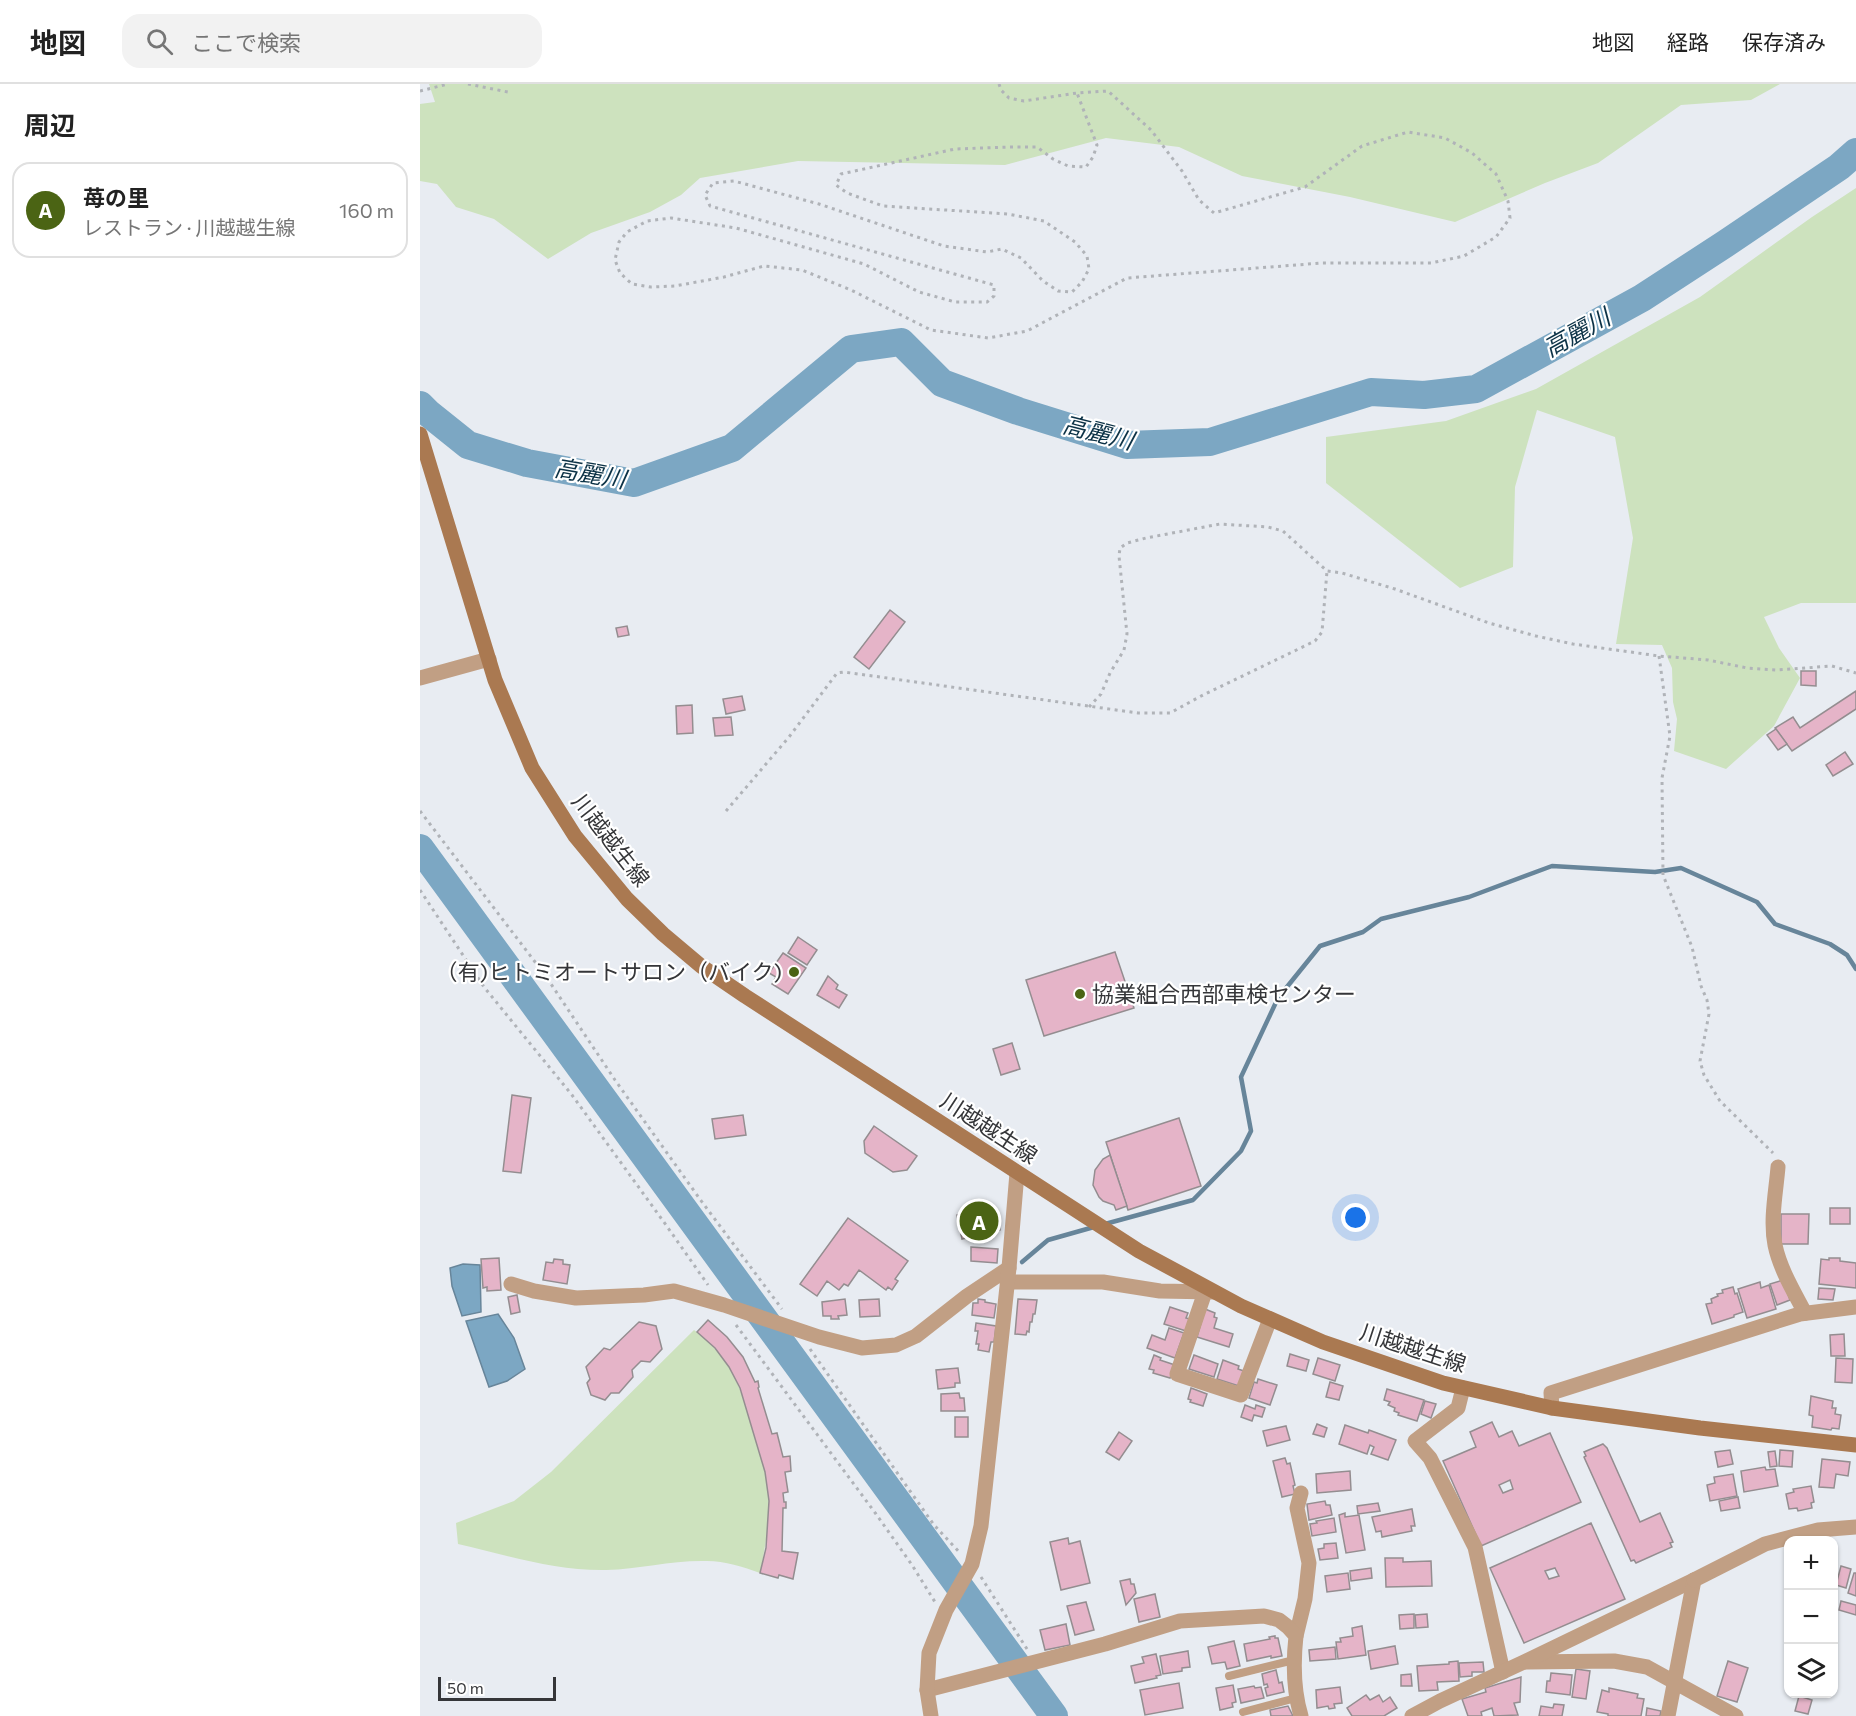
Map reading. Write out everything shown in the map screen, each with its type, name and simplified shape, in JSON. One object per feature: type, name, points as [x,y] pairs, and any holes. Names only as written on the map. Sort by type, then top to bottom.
[{"type":"main road","name":"川越越生線","points":[[420,434],[489,659],[508,713],[532,768],[575,836],[621,892],[663,934],[701,966],[1139,1251],[1209,1292],[1270,1319],[1358,1355],[1443,1383],[1552,1408],[1700,1428],[1856,1445]]},
{"type":"street","points":[[420,678],[489,659]]},
{"type":"street","points":[[1778,1167],[1774,1220],[1775,1245],[1782,1267],[1805,1313]]},
{"type":"street","points":[[931,1716],[927,1690],[929,1653],[945,1613],[970,1568],[978,1547],[1017,1173]]},
{"type":"street","points":[[511,1284],[534,1291],[576,1298],[674,1291],[862,1348],[896,1345],[916,1336],[967,1296],[1008,1275],[1103,1282],[1160,1291],[1209,1292],[1178,1374],[1241,1395],[1270,1319]]},
{"type":"street","points":[[1552,1408],[1551,1393],[1805,1313],[1856,1307]]},
{"type":"street","points":[[1463,1388],[1458,1408],[1415,1441],[1430,1458],[1475,1547],[1503,1672]]},
{"type":"street","points":[[1301,1492],[1297,1508],[1309,1563],[1294,1660],[1296,1698],[1301,1716]]},
{"type":"street","points":[[1412,1716],[1765,1544],[1818,1530],[1856,1527]]},
{"type":"street","points":[[1668,1716],[1694,1580]]},
{"type":"street","points":[[927,1690],[1180,1621],[1264,1616],[1278,1620],[1296,1636]]},
{"type":"street","points":[[1524,1662],[1614,1661],[1647,1667],[1736,1716]]},
{"type":"lane","points":[[1229,1676],[1294,1660]]},
{"type":"lane","points":[[1243,1712],[1296,1698]]},
{"type":"path","points":[[420,91],[448,84]]},
{"type":"path","points":[[468,84],[508,92]]},
{"type":"path","points":[[999,84],[1001,90],[1010,98],[1024,101],[1077,93],[1108,91],[1151,129],[1182,171],[1199,200],[1214,213],[1305,187],[1362,146],[1408,132],[1444,138],[1472,153],[1496,174],[1508,201],[1510,219],[1496,237],[1464,256],[1431,263],[1322,263],[1127,278],[1027,331],[988,338],[931,330],[851,290],[802,270],[764,266],[724,277],[675,286],[651,287],[632,284],[620,273],[615,260],[619,242],[627,232],[647,221],[671,218],[736,228],[864,264],[919,292],[955,302],[987,302],[994,296],[994,285],[710,206],[705,195],[713,183],[734,181],[819,204],[944,246],[987,252],[1002,249],[1021,258],[1043,281],[1058,291],[1072,292],[1082,282],[1089,269],[1088,256],[1075,242],[1044,221],[1008,214],[883,206],[848,193],[836,185],[841,174],[955,149],[1037,147],[1053,159],[1068,166],[1086,167],[1098,145],[1077,93]]},
{"type":"path","points":[[1089,707],[1101,694],[1124,650],[1127,634],[1120,548],[1127,543],[1181,530],[1220,524],[1268,527],[1283,531],[1327,571],[1342,573],[1395,589],[1489,623],[1536,636],[1573,644],[1708,660],[1747,668],[1778,670],[1832,666],[1856,673]]},
{"type":"path","points":[[726,811],[789,737],[837,673],[844,672],[1138,713],[1170,713],[1315,641],[1322,632],[1327,571]]},
{"type":"path","points":[[1659,656],[1670,736],[1662,778],[1663,875],[1692,947],[1701,986],[1707,1000],[1708,1014],[1702,1068],[1720,1101],[1773,1153],[1778,1167]]},
{"type":"path","points":[[420,811],[545,975],[660,1144],[934,1525],[960,1553],[1035,1662]]},
{"type":"path","points":[[420,890],[484,987],[572,1095],[722,1305],[876,1514],[945,1613]]},
{"type":"green space","points":[[429,84],[1780,84],[1751,100],[1681,105],[1598,163],[1455,222],[1350,197],[1242,176],[1179,147],[1106,138],[1005,165],[798,161],[700,178],[681,195],[650,212],[591,233],[548,259],[494,219],[456,207],[437,184],[420,181],[420,104],[435,102]]},
{"type":"green space","points":[[1856,188],[1856,603],[1801,603],[1764,617],[1779,648],[1800,678],[1774,726],[1726,769],[1674,751],[1677,719],[1673,702],[1672,668],[1662,645],[1616,644],[1633,538],[1615,437],[1537,410],[1515,487],[1513,567],[1460,588],[1326,483],[1326,437],[1446,421],[1536,389],[1700,297]]},
{"type":"green space","points":[[694,1330],[713,1347],[729,1367],[742,1394],[760,1451],[769,1500],[760,1573],[714,1561],[587,1570],[531,1561],[458,1544],[456,1523],[514,1501],[551,1472]]},
{"type":"water","points":[[463,1264],[480,1265],[481,1312],[462,1316],[452,1286],[450,1268]]},
{"type":"water","points":[[498,1314],[514,1338],[525,1369],[507,1381],[489,1387],[466,1321]]},
{"type":"building","points":[[890,610],[905,622],[869,669],[854,657]]},
{"type":"building","points":[[627,626],[629,635],[618,637],[616,628]]},
{"type":"building","points":[[1801,671],[1816,671],[1816,686],[1801,685]]},
{"type":"building","points":[[1856,691],[1856,709],[1792,751],[1775,728],[1793,717],[1800,728]]},
{"type":"building","points":[[742,696],[745,710],[726,714],[723,699]]},
{"type":"building","points":[[692,705],[693,733],[677,734],[676,706]]},
{"type":"building","points":[[731,717],[733,735],[715,736],[713,718]]},
{"type":"building","points":[[1776,729],[1787,744],[1778,750],[1767,735]]},
{"type":"building","points":[[1845,752],[1853,764],[1833,776],[1826,765]]},
{"type":"building","points":[[798,937],[817,950],[807,965],[788,953]]},
{"type":"building","name":"協業組合西部車検センター","points":[[1115,952],[1134,1008],[1044,1036],[1026,980]]},
{"type":"building","points":[[783,953],[806,968],[788,994],[772,984],[776,977],[769,973]]},
{"type":"building","points":[[828,976],[838,985],[836,989],[847,995],[839,1008],[817,995]]},
{"type":"building","points":[[1012,1043],[1020,1069],[1001,1075],[993,1049]]},
{"type":"building","points":[[512,1095],[531,1098],[521,1173],[503,1171]]},
{"type":"building","points":[[743,1115],[746,1135],[715,1139],[712,1119]]},
{"type":"building","points":[[1179,1118],[1201,1186],[1128,1210],[1106,1142]]},
{"type":"building","points":[[874,1126],[917,1156],[907,1170],[893,1172],[865,1153],[864,1141]]},
{"type":"building","points":[[1110,1155],[1127,1206],[1116,1210],[1114,1205],[1099,1197],[1093,1185],[1095,1170],[1103,1159]]},
{"type":"building","points":[[994,1206],[1000,1230],[962,1239],[957,1215]]},
{"type":"building","points":[[1830,1208],[1850,1208],[1850,1224],[1830,1224]]},
{"type":"building","points":[[1781,1214],[1809,1214],[1808,1244],[1781,1244]]},
{"type":"building","points":[[848,1218],[908,1261],[895,1279],[898,1281],[892,1290],[888,1287],[886,1290],[859,1270],[848,1286],[844,1284],[839,1290],[827,1281],[817,1296],[800,1284]]},
{"type":"building","points":[[971,1247],[998,1249],[997,1263],[971,1261]]},
{"type":"building","points":[[499,1258],[501,1290],[487,1291],[487,1287],[483,1288],[481,1259]]},
{"type":"building","points":[[1829,1258],[1840,1258],[1840,1261],[1856,1263],[1856,1288],[1819,1284],[1821,1259],[1829,1260]]},
{"type":"building","points":[[554,1259],[563,1260],[563,1264],[570,1265],[567,1284],[543,1280],[546,1262],[553,1263]]},
{"type":"building","points":[[1783,1280],[1790,1300],[1777,1305],[1770,1284]]},
{"type":"building","points":[[1760,1282],[1761,1288],[1769,1285],[1776,1309],[1747,1318],[1738,1289]]},
{"type":"building","points":[[1733,1287],[1743,1312],[1712,1324],[1706,1304],[1712,1303],[1711,1299],[1723,1293],[1722,1290]]},
{"type":"building","points":[[1819,1288],[1835,1289],[1833,1300],[1818,1299]]},
{"type":"building","points":[[517,1295],[520,1312],[511,1314],[508,1297]]},
{"type":"building","points":[[845,1299],[847,1315],[838,1316],[839,1319],[823,1316],[822,1302]]},
{"type":"building","points":[[879,1299],[880,1316],[860,1317],[859,1300]]},
{"type":"building","points":[[978,1299],[996,1304],[994,1318],[972,1315],[973,1303],[978,1303]]},
{"type":"building","points":[[1018,1299],[1037,1300],[1035,1314],[1033,1314],[1029,1332],[1027,1331],[1026,1335],[1015,1334]]},
{"type":"building","points":[[1170,1307],[1188,1313],[1186,1318],[1190,1319],[1186,1331],[1164,1324]]},
{"type":"building","points":[[1205,1309],[1215,1313],[1214,1317],[1217,1318],[1214,1328],[1233,1334],[1229,1347],[1197,1337]]},
{"type":"building","points":[[708,1320],[727,1337],[743,1357],[755,1382],[758,1381],[772,1434],[777,1433],[783,1457],[790,1456],[791,1471],[785,1472],[788,1492],[783,1493],[786,1508],[783,1508],[782,1551],[798,1553],[793,1579],[760,1573],[766,1548],[769,1501],[765,1472],[740,1388],[729,1367],[715,1348],[697,1332]]},
{"type":"building","points":[[639,1322],[656,1326],[662,1349],[650,1362],[641,1361],[632,1370],[633,1377],[619,1393],[611,1393],[605,1400],[591,1395],[587,1383],[590,1379],[586,1367],[604,1348],[610,1350]]},
{"type":"building","points":[[976,1323],[996,1326],[994,1342],[991,1342],[989,1352],[978,1350]]},
{"type":"building","points":[[1169,1328],[1184,1333],[1175,1358],[1147,1348],[1152,1335],[1165,1340]]},
{"type":"building","points":[[1844,1334],[1845,1356],[1831,1356],[1830,1335]]},
{"type":"building","points":[[1290,1354],[1309,1360],[1306,1371],[1287,1366]]},
{"type":"building","points":[[1154,1355],[1161,1358],[1160,1360],[1175,1365],[1170,1378],[1153,1373],[1154,1370],[1149,1369]]},
{"type":"building","points":[[1194,1355],[1218,1364],[1214,1377],[1189,1369]]},
{"type":"building","points":[[1318,1358],[1340,1365],[1335,1381],[1313,1374]]},
{"type":"building","points":[[1836,1358],[1853,1359],[1852,1383],[1835,1382]]},
{"type":"building","points":[[1223,1360],[1239,1366],[1238,1369],[1244,1371],[1239,1386],[1217,1379]]},
{"type":"building","points":[[958,1368],[960,1383],[955,1383],[955,1387],[938,1389],[936,1370]]},
{"type":"building","points":[[1258,1379],[1277,1385],[1270,1405],[1249,1398],[1254,1382],[1257,1383]]},
{"type":"building","points":[[1330,1382],[1343,1386],[1339,1400],[1326,1397]]},
{"type":"building","points":[[1191,1388],[1207,1394],[1203,1406],[1190,1402],[1191,1400],[1188,1399]]},
{"type":"building","points":[[1387,1389],[1424,1400],[1417,1421],[1398,1415],[1399,1413],[1394,1411],[1395,1408],[1388,1405],[1390,1402],[1384,1400]]},
{"type":"building","points":[[959,1393],[960,1398],[964,1398],[965,1411],[941,1411],[941,1394]]},
{"type":"building","points":[[1811,1396],[1833,1401],[1832,1408],[1836,1408],[1835,1414],[1841,1415],[1839,1429],[1812,1427],[1813,1416],[1809,1415]]},
{"type":"building","points":[[1425,1401],[1436,1404],[1431,1418],[1421,1414]]},
{"type":"building","points":[[1245,1405],[1255,1409],[1256,1405],[1265,1408],[1262,1417],[1254,1415],[1252,1421],[1241,1417]]},
{"type":"building","points":[[955,1417],[968,1417],[968,1437],[955,1437]]},
{"type":"building","points":[[1492,1422],[1499,1437],[1512,1431],[1519,1446],[1550,1433],[1581,1502],[1481,1546],[1443,1461],[1476,1447],[1470,1432]],"holes":[[[1510,1480],[1513,1489],[1503,1493],[1499,1485]]]},
{"type":"building","points":[[1317,1424],[1327,1428],[1324,1437],[1313,1434]]},
{"type":"building","points":[[1345,1425],[1368,1433],[1369,1430],[1396,1440],[1388,1460],[1371,1454],[1374,1447],[1370,1445],[1367,1454],[1339,1444]]},
{"type":"building","points":[[1286,1426],[1290,1440],[1267,1446],[1263,1431]]},
{"type":"building","points":[[1119,1432],[1132,1441],[1119,1460],[1106,1452]]},
{"type":"building","points":[[1603,1444],[1607,1448],[1640,1522],[1660,1513],[1673,1542],[1670,1543],[1672,1547],[1636,1563],[1634,1560],[1631,1561],[1584,1457],[1586,1456],[1584,1452]]},
{"type":"building","points":[[1730,1450],[1733,1464],[1718,1467],[1715,1452]]},
{"type":"building","points":[[1780,1450],[1793,1451],[1792,1467],[1779,1466]]},
{"type":"building","points":[[1775,1451],[1777,1466],[1770,1467],[1768,1452]]},
{"type":"building","points":[[1285,1458],[1287,1464],[1290,1463],[1295,1494],[1282,1497],[1273,1461]]},
{"type":"building","points":[[1822,1459],[1850,1462],[1848,1476],[1836,1474],[1834,1488],[1819,1487]]},
{"type":"building","points":[[1765,1467],[1766,1470],[1775,1469],[1778,1486],[1744,1492],[1741,1471]]},
{"type":"building","points":[[1350,1471],[1351,1490],[1317,1493],[1316,1474]]},
{"type":"building","points":[[1733,1474],[1737,1496],[1710,1501],[1707,1485],[1715,1483],[1714,1477]]},
{"type":"building","points":[[1811,1486],[1814,1502],[1811,1503],[1812,1508],[1798,1511],[1797,1508],[1789,1509],[1786,1494],[1794,1492],[1793,1489]]},
{"type":"building","points":[[1738,1497],[1740,1508],[1721,1511],[1719,1501]]},
{"type":"building","points":[[1325,1501],[1326,1505],[1330,1505],[1332,1515],[1309,1520],[1307,1504]]},
{"type":"building","points":[[1378,1503],[1380,1511],[1358,1514],[1357,1506]]},
{"type":"building","points":[[1412,1509],[1415,1526],[1411,1526],[1412,1531],[1382,1537],[1381,1531],[1376,1532],[1372,1517]]},
{"type":"building","points":[[1345,1513],[1345,1517],[1359,1515],[1365,1550],[1346,1553],[1339,1515]]},
{"type":"building","points":[[1334,1518],[1336,1532],[1312,1536],[1310,1524]]},
{"type":"building","points":[[1591,1523],[1625,1599],[1524,1643],[1490,1568]],"holes":[[[1555,1568],[1559,1576],[1549,1579],[1545,1571]]]},
{"type":"building","points":[[1068,1538],[1069,1544],[1080,1541],[1090,1583],[1061,1590],[1050,1542]]},
{"type":"building","points":[[1336,1543],[1338,1558],[1320,1560],[1318,1549],[1324,1548],[1324,1544]]},
{"type":"building","points":[[1385,1558],[1403,1558],[1403,1562],[1431,1561],[1432,1586],[1386,1587]]},
{"type":"building","points":[[1841,1566],[1851,1569],[1846,1588],[1838,1586]]},
{"type":"building","points":[[1371,1568],[1372,1578],[1351,1581],[1350,1571]]},
{"type":"building","points":[[1348,1573],[1350,1589],[1327,1592],[1325,1576]]},
{"type":"building","points":[[1854,1573],[1856,1573],[1856,1596],[1848,1593]]},
{"type":"building","points":[[1130,1579],[1136,1593],[1126,1605],[1120,1581]]},
{"type":"building","points":[[1155,1594],[1160,1617],[1139,1622],[1134,1599]]},
{"type":"building","points":[[1841,1601],[1856,1605],[1856,1615],[1839,1610]]},
{"type":"building","points":[[1086,1602],[1094,1630],[1075,1635],[1067,1606]]},
{"type":"building","points":[[1414,1614],[1414,1628],[1400,1629],[1399,1615]]},
{"type":"building","points":[[1427,1614],[1428,1627],[1416,1628],[1415,1615]]},
{"type":"building","points":[[1066,1624],[1070,1645],[1045,1650],[1040,1630]]},
{"type":"building","points":[[1362,1626],[1366,1655],[1338,1659],[1336,1642],[1341,1642],[1340,1638],[1353,1636],[1352,1628]]},
{"type":"building","points":[[1275,1636],[1278,1638],[1282,1656],[1247,1661],[1244,1644]]},
{"type":"building","points":[[1234,1641],[1240,1666],[1227,1669],[1225,1662],[1212,1664],[1208,1647]]},
{"type":"building","points":[[1395,1646],[1398,1664],[1371,1669],[1368,1651]]},
{"type":"building","points":[[1335,1647],[1336,1659],[1310,1661],[1309,1650]]},
{"type":"building","points":[[1188,1651],[1190,1667],[1182,1668],[1182,1671],[1163,1674],[1160,1656]]},
{"type":"building","points":[[1156,1654],[1161,1675],[1135,1683],[1131,1666],[1144,1663],[1142,1657]]},
{"type":"building","points":[[1458,1661],[1459,1681],[1437,1682],[1438,1690],[1419,1691],[1417,1666],[1449,1664],[1449,1662]]},
{"type":"building","points":[[1728,1661],[1748,1668],[1737,1702],[1717,1696]]},
{"type":"building","points":[[1483,1662],[1484,1672],[1472,1672],[1472,1676],[1460,1677],[1459,1663]]},
{"type":"building","points":[[1576,1669],[1590,1671],[1586,1699],[1572,1697]]},
{"type":"building","points":[[1276,1670],[1284,1692],[1267,1696],[1265,1688],[1268,1687],[1267,1684],[1264,1685],[1262,1674]]},
{"type":"building","points":[[1551,1673],[1572,1675],[1570,1695],[1546,1692],[1547,1681],[1550,1681]]},
{"type":"building","points":[[1411,1674],[1412,1686],[1401,1686],[1401,1675]]},
{"type":"building","points":[[1521,1677],[1520,1702],[1514,1703],[1518,1715],[1494,1716],[1492,1708],[1481,1712],[1482,1716],[1468,1716],[1462,1699],[1486,1692],[1485,1688]]},
{"type":"building","points":[[1179,1683],[1183,1708],[1145,1715],[1140,1690]]},
{"type":"building","points":[[1233,1685],[1236,1702],[1232,1703],[1233,1707],[1220,1710],[1216,1688]]},
{"type":"building","points":[[1254,1686],[1255,1688],[1261,1687],[1264,1698],[1241,1703],[1238,1689]]},
{"type":"building","points":[[1340,1687],[1342,1703],[1334,1704],[1335,1708],[1329,1709],[1328,1706],[1317,1708],[1316,1690]]},
{"type":"building","points":[[1609,1688],[1638,1694],[1637,1698],[1644,1699],[1641,1716],[1608,1716],[1608,1714],[1597,1712],[1602,1690],[1609,1692]]},
{"type":"building","points":[[1366,1695],[1370,1700],[1379,1695],[1383,1702],[1390,1697],[1397,1708],[1384,1716],[1352,1716],[1347,1708]]},
{"type":"building","points":[[1798,1698],[1812,1700],[1808,1714],[1795,1711]]},
{"type":"building","points":[[1554,1704],[1564,1705],[1562,1716],[1539,1716],[1541,1706],[1553,1708]]},
{"type":"building","points":[[1288,1706],[1293,1716],[1271,1716],[1270,1710]]},
{"type":"building","points":[[1647,1708],[1661,1711],[1660,1716],[1646,1716]]},
{"type":"waterway","name":"高麗川","points":[[420,405],[468,445],[527,463],[634,483],[732,448],[851,349],[901,342],[942,383],[1018,411],[1127,445],[1210,442],[1371,392],[1424,395],[1476,389],[1642,298],[1839,167],[1856,152]]},
{"type":"waterway","points":[[420,848],[1054,1716]]},
{"type":"waterway","points":[[1105,1224],[1193,1200],[1241,1151],[1251,1131],[1241,1077],[1278,998],[1320,946],[1363,932],[1381,919],[1469,897],[1552,866],[1655,872],[1681,868],[1757,902],[1775,924],[1830,944],[1847,955],[1856,969]]},
{"type":"waterway","points":[[1022,1262],[1048,1240],[1094,1227]]},
{"type":"place","name":"（有)ヒトミオートサロン（バイク)","points":[[794,972]]},
{"type":"place","name":"協業組合西部車検センター","points":[[1080,994]]},
{"type":"place","name":"苺の里","points":[[979,1221]]}]
